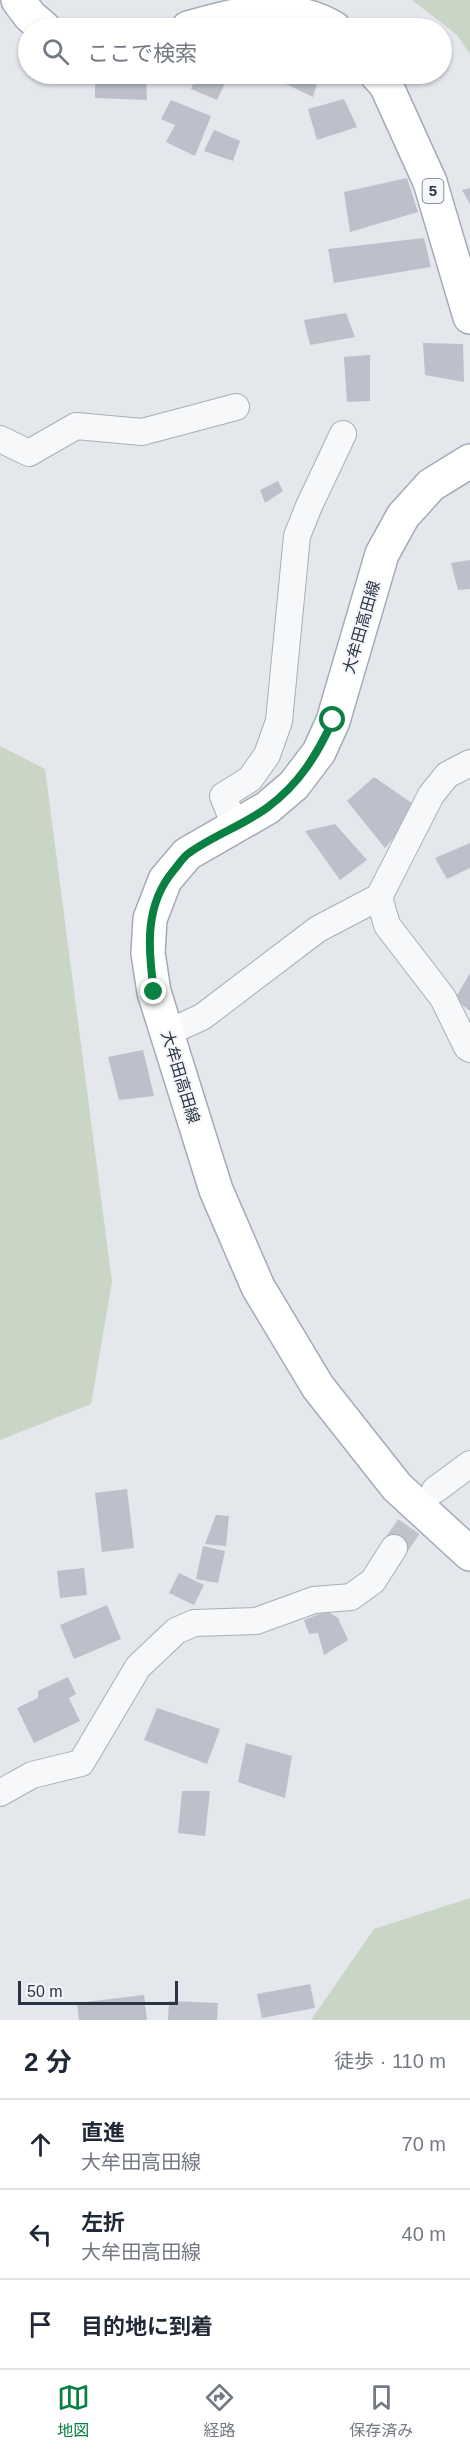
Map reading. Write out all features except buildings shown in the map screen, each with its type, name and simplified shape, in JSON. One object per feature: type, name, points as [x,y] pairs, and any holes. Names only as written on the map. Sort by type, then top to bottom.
[{"type":"main road","points":[[18,0],[32,18]]},
{"type":"main road","points":[[224,18],[250,11],[292,11],[313,18]]},
{"type":"main road","name":"5","points":[[385,84],[430,182],[470,317]]},
{"type":"main road","name":"大牟田高田線","points":[[470,460],[431,485],[403,516],[382,554],[333,720],[319,752],[294,785],[267,808],[187,854],[165,880],[150,919],[148,953],[154,992],[216,1190],[258,1287],[318,1387],[397,1487],[470,1554]]},
{"type":"street","points":[[0,439],[29,453],[76,426],[142,432],[236,406]]},
{"type":"street","points":[[234,826],[223,796],[250,779],[267,755],[279,721],[297,536],[343,434]]},
{"type":"street","points":[[167,1034],[202,1017],[318,929],[379,897],[431,795],[447,775],[470,763]]},
{"type":"street","points":[[379,897],[387,925],[443,998],[470,1049]]},
{"type":"street","points":[[435,1490],[470,1464]]},
{"type":"street","points":[[0,1793],[32,1775],[81,1763],[138,1667],[176,1631],[194,1623],[256,1621],[314,1600],[351,1597],[373,1581],[394,1548]]},
{"type":"green space","points":[[412,0],[470,0],[470,54],[452,31],[452,18],[435,18]]},
{"type":"green space","points":[[0,746],[45,769],[112,1282],[91,1404],[0,1440]]},
{"type":"green space","points":[[470,1898],[470,2020],[311,2020],[374,1929]]},
{"type":"tunnel","points":[[394,1548],[431,1495]]},
{"type":"route","points":[[154,992],[148,953],[150,919],[165,880],[187,854],[267,808],[294,785],[319,752],[333,720]]}]
